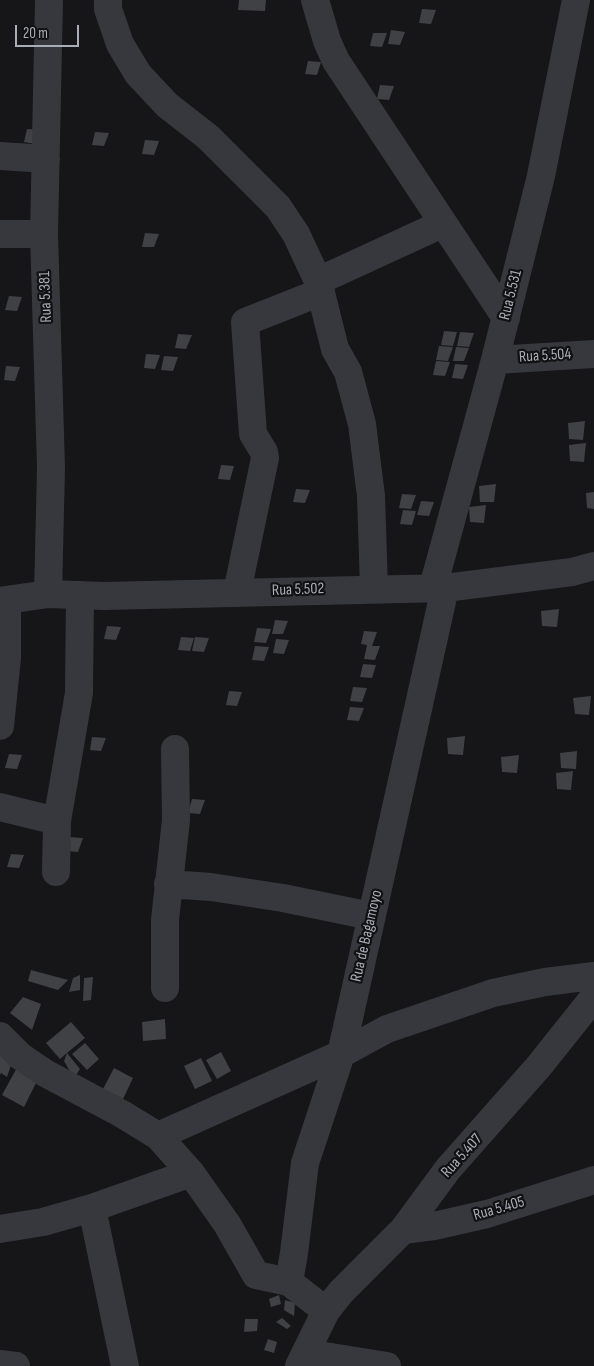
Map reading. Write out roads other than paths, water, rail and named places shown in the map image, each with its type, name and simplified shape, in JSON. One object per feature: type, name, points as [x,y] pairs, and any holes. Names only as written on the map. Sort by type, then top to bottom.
[{"type":"street","name":"Rua 5.381","points":[[48,594],[51,468],[44,234],[49,0]]},
{"type":"street","points":[[108,0],[108,9],[120,44],[138,74],[167,104],[208,136],[278,208],[296,234],[320,286],[335,349],[348,372],[362,424],[371,496],[374,588]]},
{"type":"street","points":[[315,0],[326,41],[336,61],[422,189],[442,224],[506,318]]},
{"type":"street","name":"Rua 5.531","points":[[439,588],[541,176],[576,0]]},
{"type":"street","points":[[0,156],[46,159]]},
{"type":"street","points":[[237,592],[265,458],[264,452],[253,434],[245,322],[442,224]]},
{"type":"street","points":[[0,234],[44,234]]},
{"type":"street","name":"Rua 5.504","points":[[495,360],[594,354]]},
{"type":"street","name":"Rua 5.502","points":[[3,601],[48,594],[439,588],[572,572],[594,566]]},
{"type":"street","name":"Rua de Bagamoyo","points":[[289,1282],[305,1163],[340,1054],[371,916],[439,588]]},
{"type":"street","points":[[56,872],[57,821],[79,693],[80,595]]},
{"type":"street","points":[[0,726],[7,658],[3,601]]},
{"type":"street","points":[[165,988],[165,920],[176,820],[175,749]]},
{"type":"street","points":[[0,806],[57,821]]},
{"type":"street","points":[[168,884],[211,887],[283,898],[371,916]]},
{"type":"street","points":[[158,1136],[340,1054],[387,1029],[493,993],[545,982],[594,976]]},
{"type":"street","name":"Rua 5.407","points":[[326,1311],[341,1292],[403,1230],[448,1169],[527,1080],[594,997]]},
{"type":"street","points":[[0,1036],[20,1056],[44,1074],[122,1114],[158,1136],[191,1173],[226,1224],[256,1275],[289,1282],[326,1311],[302,1360],[387,1366]]},
{"type":"street","points":[[0,1229],[43,1222],[92,1208],[191,1173]]},
{"type":"street","name":"Rua 5.405","points":[[403,1230],[487,1214],[594,1180]]},
{"type":"street","points":[[92,1208],[125,1366]]},
{"type":"street","points":[[0,1364],[16,1366]]}]
